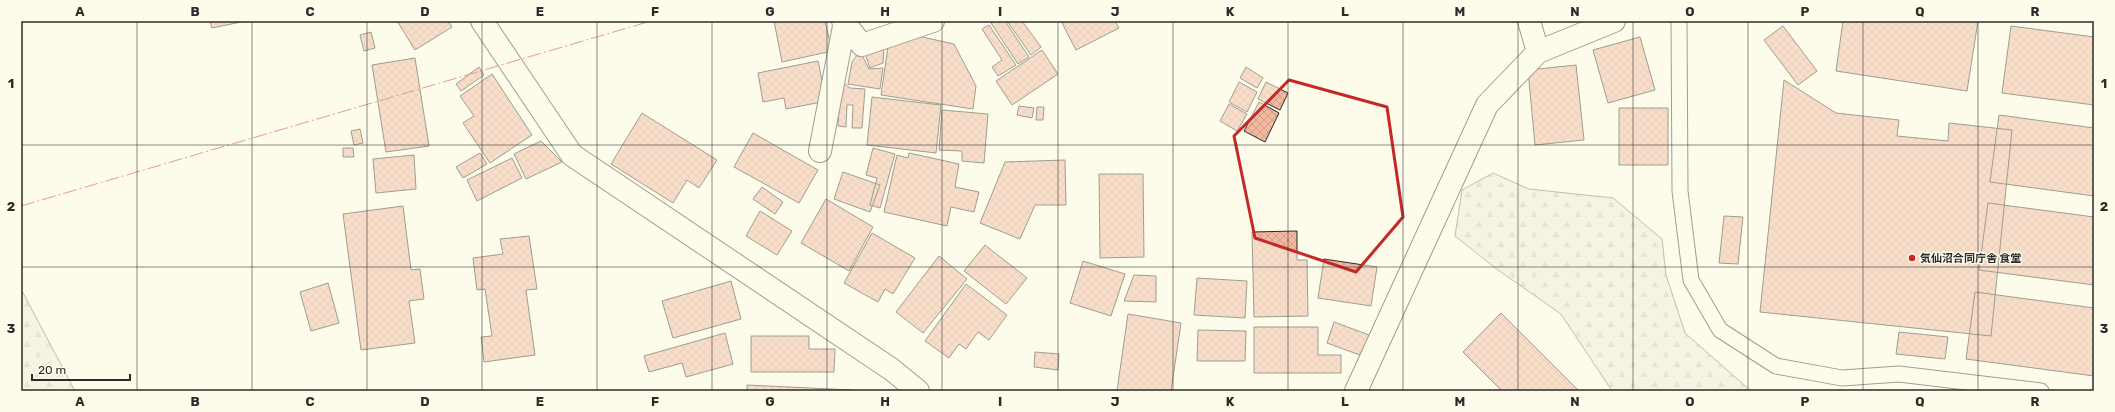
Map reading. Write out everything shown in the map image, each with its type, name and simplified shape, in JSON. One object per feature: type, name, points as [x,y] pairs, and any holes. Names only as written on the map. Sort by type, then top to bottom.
[{"type":"street","points":[[482,21],[572,155],[891,369],[918,391]]},
{"type":"street","points":[[844,22],[862,45],[934,21]]},
{"type":"street","points":[[1529,21],[1538,52]]},
{"type":"street","points":[[1356,391],[1487,105],[1538,52],[1614,21]]},
{"type":"street","points":[[820,151],[844,22]]},
{"type":"lane","points":[[1679,21],[1680,191],[1691,280],[1720,330],[1776,366],[1842,378],[1899,374],[2041,391]]},
{"type":"highlighted area","points":[[1289,80],[1387,107],[1403,217],[1356,272],[1255,238],[1234,136]]},
{"type":"green space","points":[[1493,173],[1529,189],[1613,198],[1662,239],[1666,275],[1685,333],[1751,391],[1612,391],[1561,314],[1498,270],[1455,236],[1462,190]]},
{"type":"green space","points":[[21,289],[75,391],[21,391]]},
{"type":"building","points":[[210,21],[246,21],[212,28]]},
{"type":"building","points":[[397,21],[448,21],[452,27],[415,50]]},
{"type":"building","points":[[774,21],[825,21],[832,51],[782,62]]},
{"type":"building","points":[[994,21],[1005,21],[1029,57],[1018,64],[991,23]]},
{"type":"building","points":[[1007,21],[1022,21],[1041,47],[1031,55]]},
{"type":"building","points":[[1061,21],[1115,21],[1119,28],[1076,50]]},
{"type":"building","points":[[1843,21],[1978,21],[1967,91],[1836,71]]},
{"type":"building","points":[[989,25],[1016,65],[998,76],[992,67],[1002,60],[982,29]]},
{"type":"building","points":[[1783,26],[1817,71],[1798,85],[1764,40]]},
{"type":"building","points":[[2011,26],[2094,37],[2094,105],[2002,93]]},
{"type":"building","points":[[371,32],[375,48],[364,51],[360,35]]},
{"type":"building","points":[[913,35],[954,44],[976,86],[973,109],[881,95],[889,40]]},
{"type":"building","points":[[1640,37],[1655,90],[1608,103],[1593,50]]},
{"type":"building","points":[[884,47],[883,63],[870,68],[865,53]]},
{"type":"building","points":[[1042,50],[1058,74],[1012,105],[996,81]]},
{"type":"building","points":[[860,51],[869,69],[883,68],[880,89],[848,84],[852,62]]},
{"type":"building","points":[[415,58],[429,146],[386,152],[372,65]]},
{"type":"building","points":[[818,61],[826,101],[786,109],[784,98],[763,102],[758,73]]},
{"type":"building","points":[[1576,65],[1584,140],[1535,145],[1528,70]]},
{"type":"building","points":[[479,67],[484,75],[461,91],[456,84]]},
{"type":"building","points":[[1246,67],[1263,78],[1257,88],[1240,78]]},
{"type":"building","points":[[492,74],[532,135],[490,163],[463,123],[474,116],[460,96]]},
{"type":"building","points":[[1784,80],[1836,113],[1899,120],[1897,136],[1948,141],[1949,123],[2012,130],[1991,336],[1760,312]]},
{"type":"building","points":[[1239,82],[1257,92],[1247,112],[1229,102]]},
{"type":"building","points":[[1266,82],[1288,93],[1280,110],[1258,99]]},
{"type":"building","points":[[844,83],[850,88],[865,89],[862,128],[852,128],[853,105],[847,105],[846,127],[838,126],[840,88]]},
{"type":"building","points":[[872,97],[941,105],[936,153],[867,145]]},
{"type":"building","points":[[1259,102],[1279,113],[1265,142],[1244,131]]},
{"type":"building","points":[[1229,104],[1247,114],[1237,131],[1220,121]]},
{"type":"building","points":[[1019,106],[1034,108],[1032,118],[1017,115]]},
{"type":"building","points":[[1037,107],[1044,107],[1043,120],[1036,120]]},
{"type":"building","points":[[1619,108],[1668,108],[1668,165],[1619,165]]},
{"type":"building","points":[[942,110],[988,114],[984,163],[962,161],[962,151],[939,150]]},
{"type":"building","points":[[642,113],[717,160],[699,188],[687,180],[673,203],[611,164]]},
{"type":"building","points":[[1999,115],[2094,128],[2094,196],[1990,182]]},
{"type":"building","points":[[360,129],[363,143],[354,145],[351,131]]},
{"type":"building","points":[[753,133],[818,170],[799,203],[734,167]]},
{"type":"building","points":[[541,141],[562,162],[526,179],[514,154]]},
{"type":"building","points":[[343,148],[353,148],[354,157],[343,157]]},
{"type":"building","points":[[873,148],[895,154],[880,208],[870,205],[877,178],[866,175]]},
{"type":"building","points":[[480,153],[487,164],[463,178],[456,167]]},
{"type":"building","points":[[909,153],[959,164],[955,187],[979,192],[974,212],[951,207],[947,226],[884,212],[897,155],[908,158]]},
{"type":"building","points":[[414,155],[416,189],[376,193],[373,159]]},
{"type":"building","points":[[512,158],[522,178],[477,201],[467,180]]},
{"type":"building","points":[[1065,160],[1066,205],[1035,205],[1020,239],[980,223],[1005,162]]},
{"type":"building","points":[[843,172],[880,185],[870,212],[834,199]]},
{"type":"building","points":[[1099,174],[1143,174],[1144,257],[1100,258]]},
{"type":"building","points":[[762,187],[783,202],[775,214],[753,199]]},
{"type":"building","points":[[826,199],[873,227],[849,271],[801,243]]},
{"type":"building","points":[[1988,203],[2094,217],[2094,285],[1979,270]]},
{"type":"building","points":[[403,206],[411,270],[420,269],[424,299],[409,301],[415,343],[361,350],[343,214]]},
{"type":"building","points":[[760,211],[792,231],[777,255],[746,236]]},
{"type":"building","points":[[1724,216],[1743,217],[1738,264],[1719,263]]},
{"type":"building","points":[[1297,231],[1297,260],[1307,260],[1308,316],[1254,317],[1252,232]]},
{"type":"building","points":[[872,233],[915,258],[893,294],[885,289],[878,302],[844,283]]},
{"type":"building","points":[[529,236],[537,289],[526,290],[535,355],[484,362],[481,337],[492,336],[485,289],[477,290],[473,258],[503,254],[500,239]]},
{"type":"building","points":[[985,245],[1027,278],[1006,304],[964,271]]},
{"type":"building","points":[[939,256],[967,279],[923,333],[896,312]]},
{"type":"building","points":[[1324,259],[1377,267],[1371,306],[1318,298]]},
{"type":"building","points":[[1083,261],[1125,274],[1111,316],[1070,303]]},
{"type":"building","points":[[1134,275],[1156,276],[1156,302],[1124,301]]},
{"type":"building","points":[[1197,278],[1247,281],[1245,318],[1194,315]]},
{"type":"building","points":[[731,281],[741,319],[673,338],[662,301]]},
{"type":"building","points":[[328,283],[339,323],[311,331],[300,292]]},
{"type":"building","points":[[966,284],[1007,315],[989,340],[978,332],[966,349],[959,344],[949,358],[925,341]]},
{"type":"building","points":[[1975,292],[2094,308],[2094,376],[1966,359]]},
{"type":"building","points":[[1501,313],[1579,391],[1502,391],[1463,352]]},
{"type":"building","points":[[1128,314],[1181,323],[1171,391],[1117,391]]},
{"type":"building","points":[[1334,322],[1372,336],[1365,357],[1327,343]]},
{"type":"building","points":[[1254,327],[1318,327],[1318,355],[1341,355],[1341,373],[1254,373]]},
{"type":"building","points":[[1198,330],[1246,331],[1245,361],[1197,361]]},
{"type":"building","points":[[1899,332],[1948,337],[1945,359],[1896,354]]},
{"type":"building","points":[[725,333],[733,364],[686,377],[682,363],[649,372],[644,356]]},
{"type":"building","points":[[751,336],[809,336],[809,349],[835,349],[834,372],[751,372]]},
{"type":"building","points":[[1035,352],[1059,354],[1058,370],[1034,367]]},
{"type":"building","points":[[747,385],[852,390],[852,391],[747,391]]},
{"type":"power","points":[[21,206],[651,21]]},
{"type":"place","name":"気仙沼合同庁舎 食堂","points":[[1912,258]]}]
